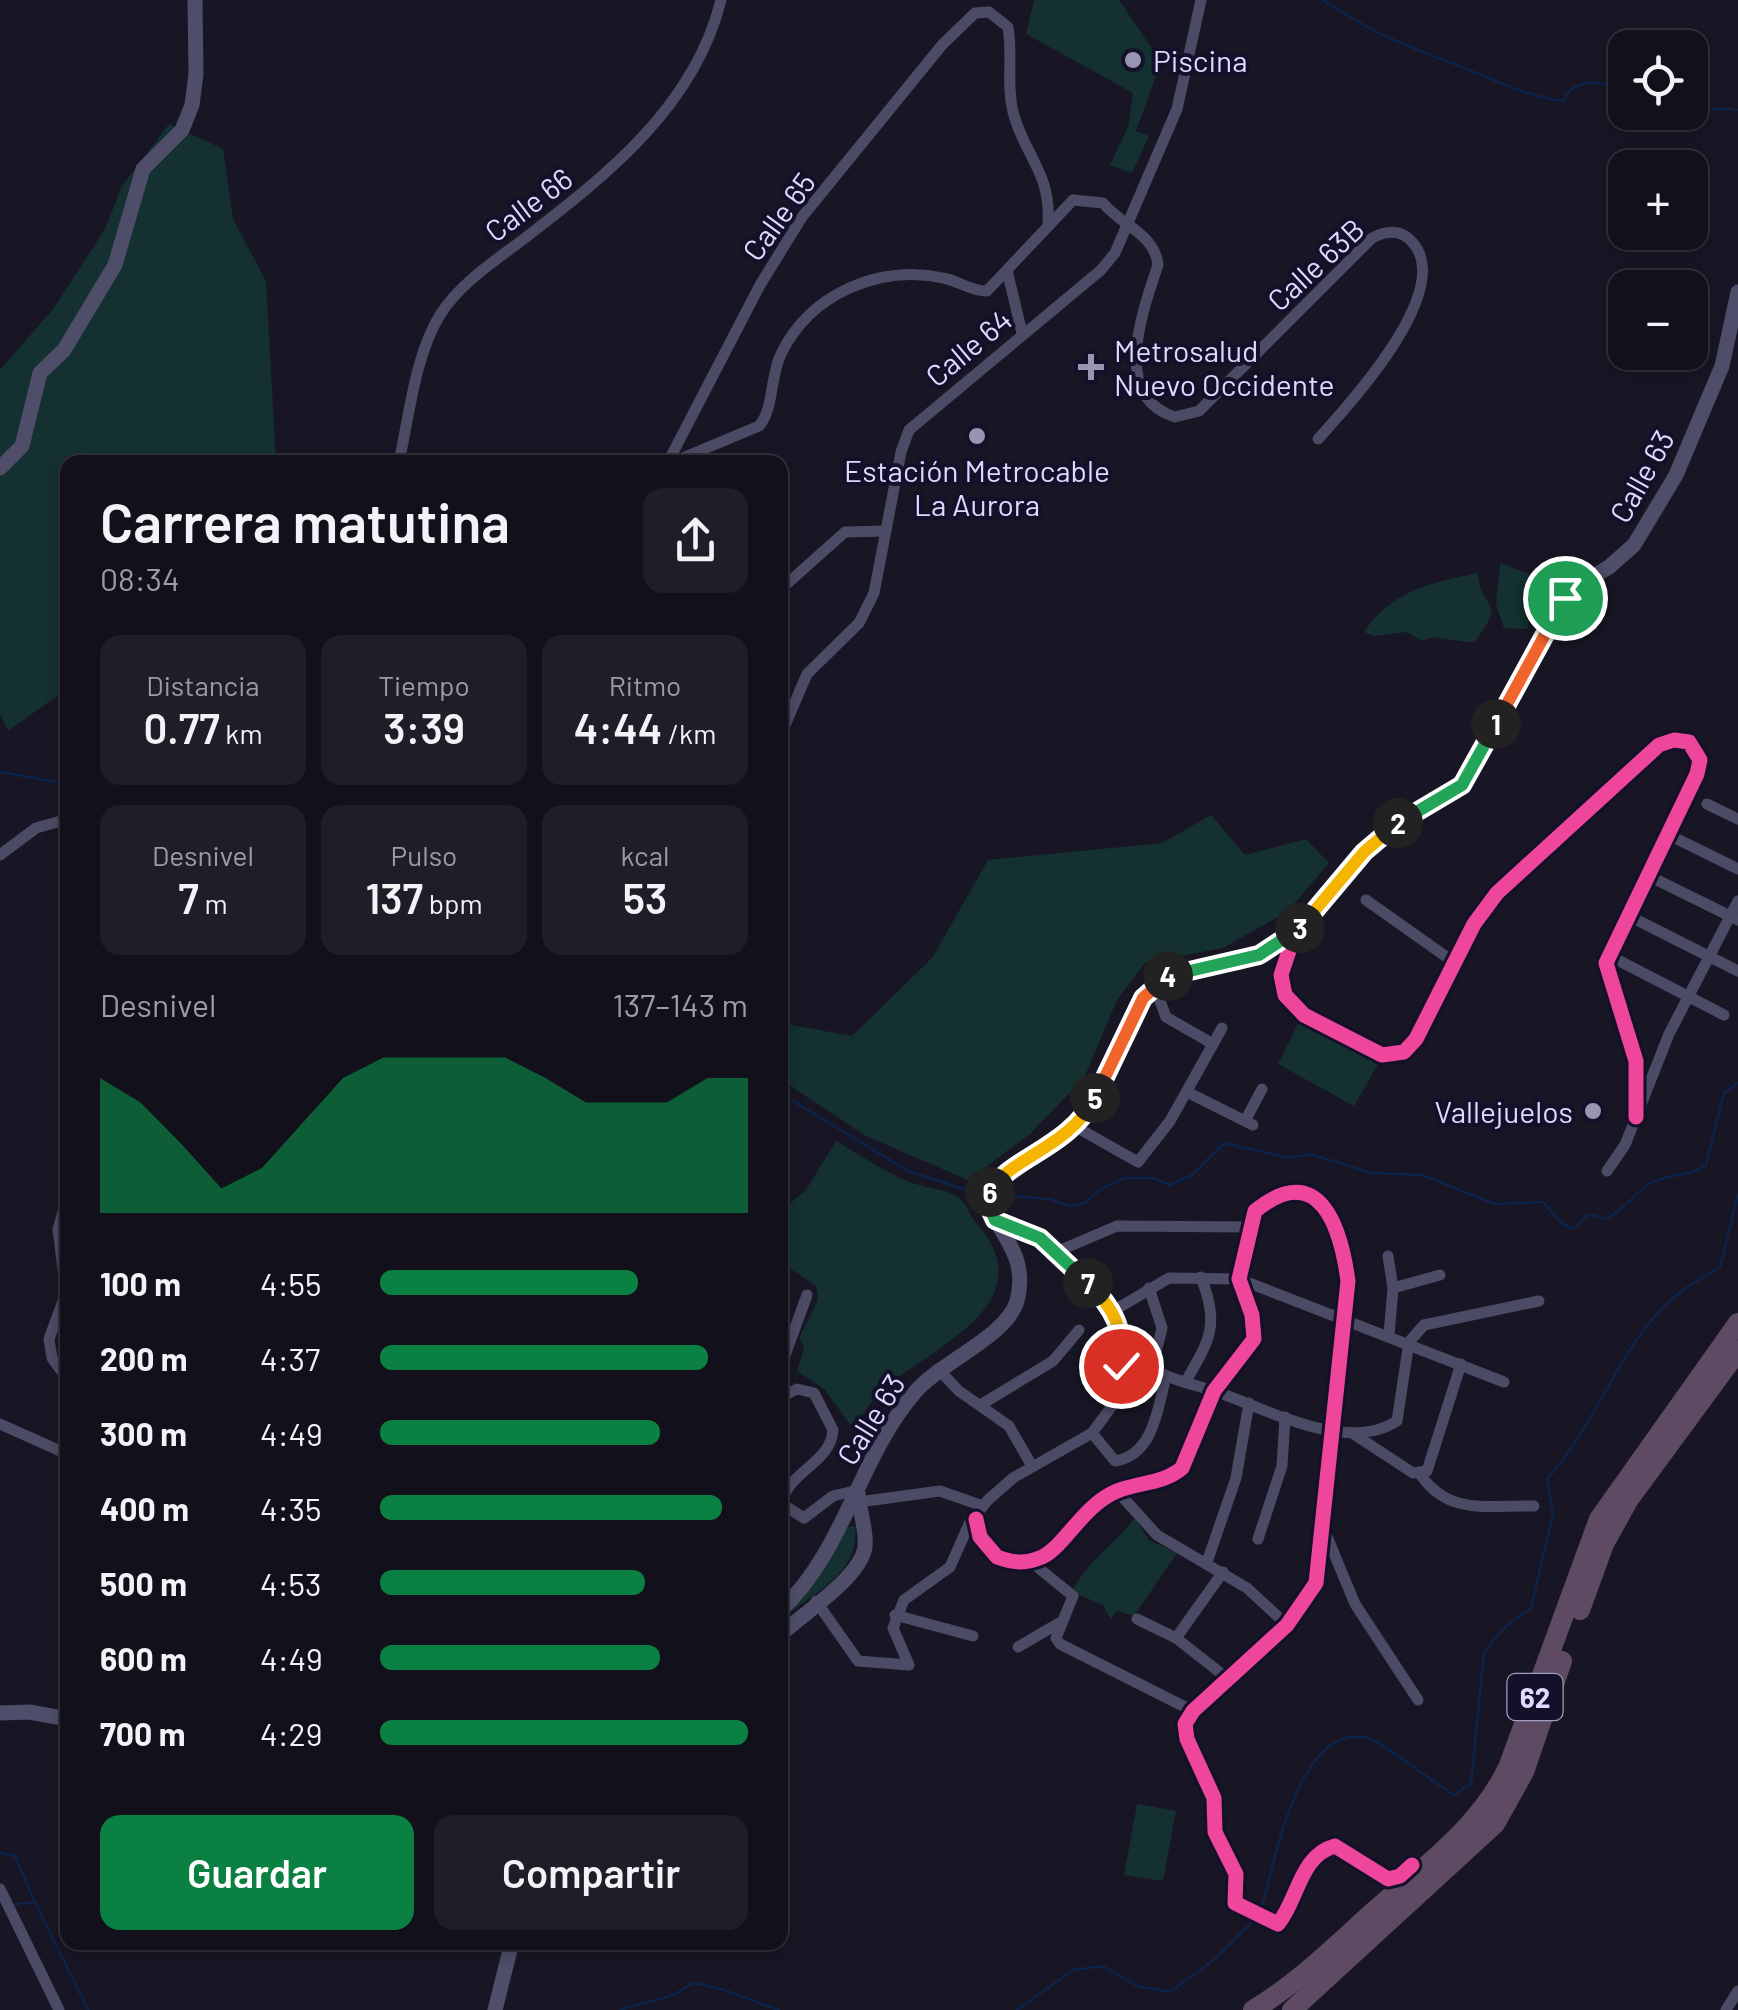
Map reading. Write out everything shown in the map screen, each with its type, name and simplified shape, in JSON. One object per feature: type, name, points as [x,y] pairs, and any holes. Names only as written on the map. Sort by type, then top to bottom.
[{"type":"highway","name":"62","points":[[1254,2010],[1307,1971],[1464,1831],[1490,1800],[1510,1765],[1599,1519],[1738,1322]]},
{"type":"highway","name":"62","points":[[1292,2010],[1452,1868],[1500,1816],[1524,1772],[1604,1544],[1638,1486],[1738,1351]]},
{"type":"main road","points":[[0,468],[22,446],[40,373],[64,350],[115,265],[143,169],[182,130],[196,74],[195,0]]},
{"type":"main road","name":"Calle 63","points":[[1154,985],[1175,972],[1259,955],[1295,933],[1379,837],[1462,785],[1565,598],[1622,558],[1644,532],[1676,476],[1729,340],[1738,292]]},
{"type":"main road","points":[[995,1220],[989,1207],[991,1188],[1076,1127],[1096,1097],[1133,1015],[1154,985]]},
{"type":"main road","name":"Calle 63","points":[[788,1601],[821,1562],[906,1402],[938,1369],[1002,1324],[1015,1306],[1017,1251],[995,1220]]},
{"type":"main road","points":[[788,1627],[816,1601],[849,1580],[861,1562],[865,1540],[858,1496]]},
{"type":"main road","points":[[0,1713],[29,1712],[60,1718]]},
{"type":"main road","points":[[495,2010],[510,1950]]},
{"type":"street","name":"Calle 66","points":[[401,455],[423,359],[439,316],[483,270],[594,186],[639,142],[695,64],[721,0]]},
{"type":"street","name":"Calle 64","points":[[788,718],[806,674],[849,635],[867,608],[909,430],[1101,270],[1126,227],[1177,109],[1200,0]]},
{"type":"street","name":"Calle 65","points":[[675,455],[760,285],[802,217],[963,22],[976,12],[990,12],[1008,27],[1006,68],[1014,117],[1047,183]]},
{"type":"street","points":[[1047,183],[1073,200],[1097,199],[1126,227]]},
{"type":"street","points":[[1047,183],[1048,221]]},
{"type":"street","points":[[688,455],[759,426],[766,419],[772,378],[788,341],[831,298],[872,279],[891,276],[944,278],[986,291],[1048,221],[1073,200]]},
{"type":"street","name":"Calle 63B","points":[[1126,227],[1150,241],[1157,254],[1158,266],[1135,349],[1142,389],[1152,406],[1169,416],[1198,410],[1372,238],[1400,232],[1419,250],[1420,298],[1363,389],[1318,439]]},
{"type":"street","points":[[1007,270],[1022,332]]},
{"type":"street","points":[[788,583],[845,532],[886,532]]},
{"type":"street","points":[[1295,933],[1280,975],[1288,1000],[1304,1015],[1382,1055],[1400,1054],[1412,1045],[1497,893],[1660,745],[1674,740],[1689,742],[1700,760],[1697,774],[1608,955],[1607,973],[1636,1061],[1636,1118]]},
{"type":"street","points":[[1707,804],[1738,819]]},
{"type":"street","points":[[0,855],[36,828],[60,821]]},
{"type":"street","points":[[1667,834],[1738,869]]},
{"type":"street","points":[[1647,875],[1734,918]]},
{"type":"street","points":[[1366,900],[1455,963]]},
{"type":"street","points":[[1607,1170],[1625,1145],[1689,998],[1734,918],[1738,901]]},
{"type":"street","points":[[1627,915],[1738,970]]},
{"type":"street","points":[[1608,955],[1724,1015]]},
{"type":"street","points":[[1154,985],[1166,1017],[1213,1044]]},
{"type":"street","points":[[1076,1127],[1138,1162],[1186,1092],[1222,1028]]},
{"type":"street","points":[[1186,1092],[1249,1123],[1262,1089]]},
{"type":"street","points":[[1030,1562],[1047,1555],[1085,1511],[1117,1490],[1172,1476],[1182,1468],[1214,1391],[1244,1357],[1254,1338],[1252,1315],[1240,1278],[1248,1227],[1255,1211],[1280,1196],[1309,1196],[1324,1206],[1342,1234],[1346,1319],[1316,1582],[1288,1626],[1193,1710],[1185,1724],[1187,1739],[1214,1798],[1215,1832],[1236,1874],[1235,1903],[1240,1910],[1271,1924],[1283,1918],[1314,1858],[1328,1848],[1336,1846],[1388,1879],[1400,1876],[1412,1865]]},
{"type":"street","points":[[816,1601],[858,1661],[908,1665],[893,1628],[904,1600],[950,1566],[970,1522],[983,1506],[1032,1466],[1092,1433],[1115,1402],[1124,1346],[1113,1310],[1056,1252],[1024,1229],[995,1220]]},
{"type":"street","points":[[1056,1252],[1117,1226],[1248,1227]]},
{"type":"street","points":[[1388,1256],[1393,1288],[1389,1335]]},
{"type":"street","points":[[1393,1288],[1440,1275]]},
{"type":"street","points":[[1186,1381],[1211,1336],[1213,1318],[1201,1276]]},
{"type":"street","points":[[1113,1310],[1169,1278],[1240,1278],[1504,1382]]},
{"type":"street","points":[[1149,1288],[1162,1328],[1150,1362],[1166,1376],[1284,1417],[1334,1430],[1372,1432],[1397,1421],[1409,1342],[1424,1325],[1539,1301]]},
{"type":"street","points":[[788,1346],[806,1295]]},
{"type":"street","points":[[60,1312],[49,1346],[60,1369]]},
{"type":"street","points":[[982,1404],[1053,1361],[1079,1330]]},
{"type":"street","points":[[1420,1474],[1433,1462],[1461,1364]]},
{"type":"street","points":[[938,1369],[959,1392],[982,1404],[1014,1432],[1032,1466]]},
{"type":"street","points":[[1092,1433],[1115,1462],[1136,1452],[1150,1435],[1166,1376]]},
{"type":"street","points":[[788,1394],[797,1389],[814,1393],[833,1430],[825,1452],[788,1492]]},
{"type":"street","points":[[1207,1562],[1236,1478],[1249,1403]]},
{"type":"street","points":[[1258,1539],[1282,1466],[1284,1417]]},
{"type":"street","points":[[0,1424],[60,1450]]},
{"type":"street","points":[[1348,1431],[1420,1474],[1438,1498],[1452,1504],[1534,1506]]},
{"type":"street","points":[[1117,1490],[1157,1535],[1223,1572],[1260,1598],[1288,1626]]},
{"type":"street","points":[[788,1508],[804,1518],[833,1496],[940,1492],[983,1506]]},
{"type":"street","points":[[976,1519],[980,1537],[997,1556],[1030,1562],[1073,1596],[1059,1623],[1056,1638],[1060,1644],[1193,1710]]},
{"type":"street","points":[[1324,1528],[1355,1604],[1418,1700]]},
{"type":"street","points":[[1176,1638],[1223,1572]]},
{"type":"street","points":[[895,1616],[973,1636]]},
{"type":"street","points":[[1137,1619],[1176,1638],[1226,1678]]},
{"type":"street","points":[[1018,1647],[1059,1623]]},
{"type":"street","points":[[0,1889],[58,2010]]},
{"type":"green space","points":[[1034,0],[1119,0],[1161,62],[1136,131],[1149,136],[1132,173],[1110,165],[1128,127],[1133,93],[1026,34]]},
{"type":"green space","points":[[169,124],[223,149],[233,219],[266,281],[276,455],[60,455],[60,694],[8,731],[0,714],[0,370],[54,308],[105,229],[122,186]]},
{"type":"green space","points":[[1500,563],[1552,583],[1533,607],[1527,629],[1504,628],[1496,604]]},
{"type":"green space","points":[[1478,573],[1492,610],[1474,643],[1433,637],[1422,641],[1407,632],[1374,636],[1364,632],[1387,607],[1414,590]]},
{"type":"green space","points":[[1211,815],[1245,855],[1306,839],[1329,863],[1287,912],[1223,948],[1145,963],[1117,1000],[1084,1078],[1030,1134],[968,1180],[866,1136],[788,1084],[788,1024],[852,1036],[932,958],[988,860],[1162,843]]},
{"type":"green space","points":[[1299,1022],[1379,1062],[1354,1106],[1278,1064]]},
{"type":"green space","points":[[836,1141],[900,1178],[958,1198],[995,1251],[998,1276],[991,1299],[976,1319],[885,1387],[852,1427],[824,1389],[797,1371],[804,1347],[799,1338],[818,1300],[816,1286],[788,1267],[788,1205],[806,1190]]},
{"type":"green space","points":[[1135,1518],[1149,1540],[1177,1553],[1134,1616],[1116,1611],[1111,1620],[1103,1605],[1072,1592],[1085,1571]]},
{"type":"green space","points":[[855,1526],[855,1543],[843,1570],[788,1615],[788,1607],[805,1591],[848,1527]]},
{"type":"green space","points":[[1137,1804],[1176,1811],[1163,1881],[1124,1875]]},
{"type":"waterway","points":[[1323,0],[1411,47],[1515,88],[1563,101]]},
{"type":"waterway","points":[[1564,99],[1576,86],[1608,86]]},
{"type":"waterway","points":[[1708,109],[1731,109]]},
{"type":"waterway","points":[[0,772],[60,783]]},
{"type":"waterway","points":[[996,1195],[1050,1199],[1070,1206],[1085,1203],[1101,1189],[1125,1178],[1153,1178],[1170,1185],[1192,1175],[1224,1143],[1290,1158],[1310,1154],[1372,1173],[1422,1175],[1495,1204],[1543,1202],[1561,1223],[1574,1229],[1588,1214],[1606,1219],[1613,1215],[1651,1183],[1706,1165],[1724,1093],[1738,1083]]},
{"type":"waterway","points":[[788,1098],[908,1171],[973,1192]]},
{"type":"waterway","points":[[1261,1910],[1294,1799],[1325,1749],[1346,1738],[1371,1739],[1454,1795],[1471,1784],[1484,1652],[1507,1625],[1531,1608],[1553,1514],[1547,1479],[1580,1435],[1623,1360],[1655,1316],[1678,1294],[1720,1267],[1738,1194]]},
{"type":"waterway","points":[[0,1853],[15,1856],[34,1900]]},
{"type":"waterway","points":[[11,1905],[35,1902],[88,2010]]},
{"type":"waterway","points":[[1017,2010],[1073,1970],[1103,1966],[1137,1986],[1170,1992],[1215,1959],[1257,1917]]},
{"type":"waterway","points":[[621,2010],[666,1998],[692,1983],[779,2010]]},
{"type":"cycle path","points":[[1295,933],[1281,975],[1285,995],[1304,1015],[1382,1055],[1404,1052],[1416,1039],[1474,924],[1497,893],[1659,745],[1674,740],[1689,742],[1700,760],[1697,774],[1606,963],[1636,1061],[1636,1117]]},
{"type":"cycle path","points":[[976,1519],[980,1537],[997,1557],[1030,1561],[1051,1551],[1105,1497],[1167,1477],[1182,1468],[1214,1391],[1254,1339],[1252,1315],[1239,1279],[1255,1211],[1277,1197],[1296,1192],[1311,1196],[1333,1222],[1348,1281],[1316,1583],[1287,1625],[1193,1711],[1185,1724],[1187,1739],[1214,1798],[1215,1832],[1236,1874],[1235,1903],[1278,1924],[1307,1868],[1323,1851],[1335,1846],[1388,1879],[1400,1876],[1412,1865]]},
{"type":"place","name":"Piscina","points":[[1133,60]]},
{"type":"place","name":"Metrosalud Nuevo Occidente","points":[[1091,367]]},
{"type":"place","name":"Estación Metrocable La Aurora","points":[[977,436]]},
{"type":"place","name":"Vallejuelos","points":[[1593,1111]]},
{"type":"route","points":[[1121,1366],[1124,1346],[1113,1310],[1040,1238],[995,1220],[989,1207],[991,1188],[1082,1120],[1133,1015],[1154,985],[1175,972],[1241,962],[1278,945],[1305,924],[1379,837],[1462,785],[1565,598]]}]
